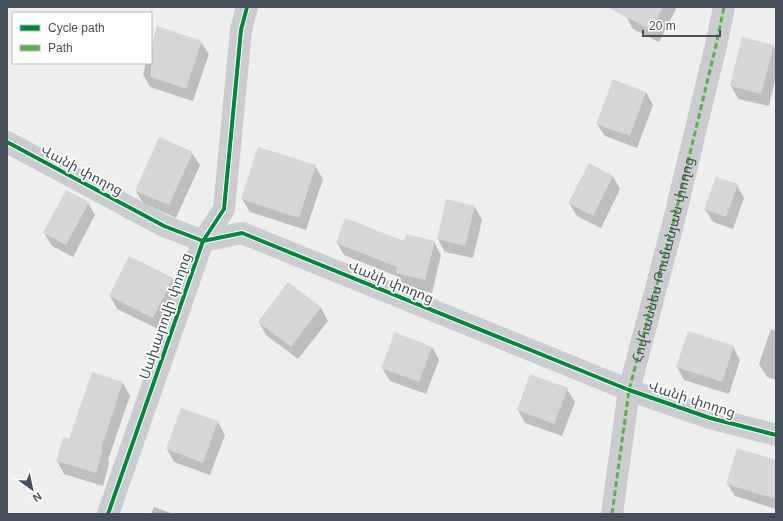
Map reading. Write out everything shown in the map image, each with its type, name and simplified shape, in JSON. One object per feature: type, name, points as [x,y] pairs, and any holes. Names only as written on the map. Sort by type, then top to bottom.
[{"type":"street","name":"Սախարովի փողոց","points":[[108,514],[203,241],[224,209],[241,30],[247,7]]},
{"type":"street","name":"Հովհաննես Թումանյան փողոց","points":[[612,514],[629,390],[677,209],[718,41],[724,7]]},
{"type":"street","name":"Վանի փողոց","points":[[7,142],[164,226],[203,241],[242,233],[629,390],[710,418],[776,435]]},
{"type":"building","points":[[607,7],[663,7],[651,30]]},
{"type":"building","points":[[157,26],[202,41],[186,89],[151,77],[152,43]]},
{"type":"building","points":[[742,37],[774,45],[761,94],[730,86]]},
{"type":"building","points":[[613,79],[646,92],[630,136],[596,124]]},
{"type":"building","points":[[159,137],[193,152],[169,205],[135,191]]},
{"type":"building","points":[[258,147],[316,165],[299,218],[241,199]]},
{"type":"building","points":[[589,163],[613,176],[593,216],[568,203]]},
{"type":"building","points":[[716,177],[738,184],[726,217],[704,209]]},
{"type":"building","points":[[66,190],[89,202],[66,245],[43,233]]},
{"type":"building","points":[[446,199],[475,206],[465,246],[437,239]]},
{"type":"building","points":[[345,218],[404,241],[406,234],[435,241],[425,280],[396,273],[397,267],[336,243]]},
{"type":"building","points":[[129,256],[173,278],[153,318],[109,296]]},
{"type":"building","points":[[288,282],[321,307],[291,347],[258,322]]},
{"type":"building","points":[[688,331],[734,346],[722,382],[676,367]]},
{"type":"building","points":[[395,332],[432,347],[419,382],[381,368]]},
{"type":"building","points":[[92,372],[123,382],[101,449],[103,449],[96,473],[56,461],[63,437],[69,439]]},
{"type":"building","points":[[530,374],[568,388],[554,424],[517,410]]},
{"type":"building","points":[[181,408],[218,421],[203,463],[166,449]]},
{"type":"building","points":[[737,448],[776,460],[776,499],[726,484]]},
{"type":"marked path","points":[[612,514],[629,390],[673,224],[724,7]]},
{"type":"cycle path","points":[[108,514],[203,241],[224,209],[241,30],[247,7]]},
{"type":"cycle path","points":[[7,142],[164,226],[203,241],[242,233],[629,390],[710,418],[776,435]]}]
